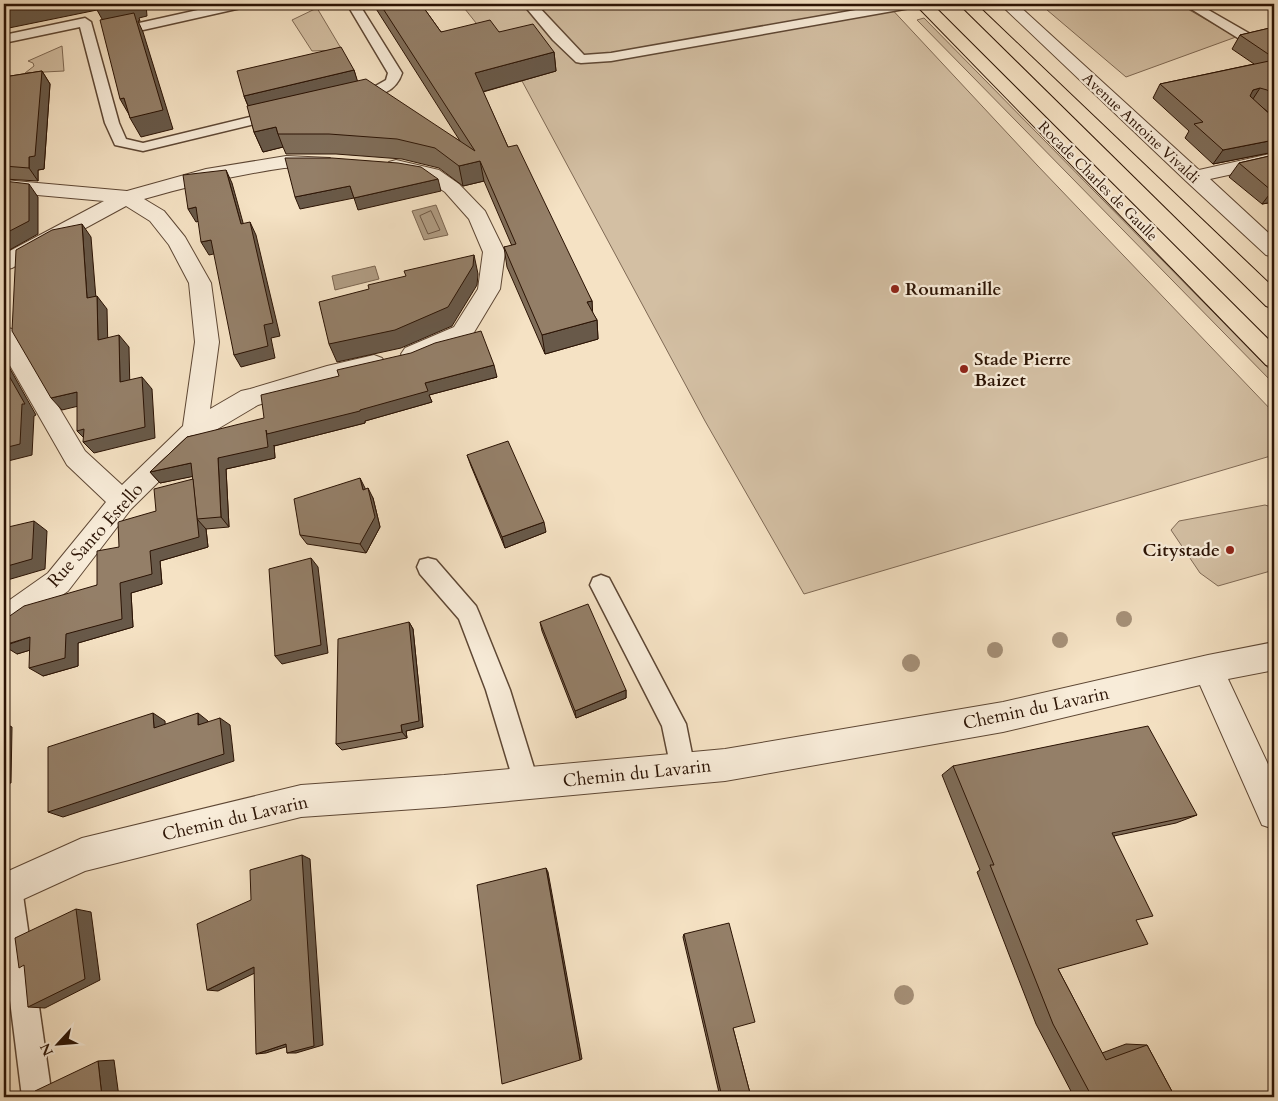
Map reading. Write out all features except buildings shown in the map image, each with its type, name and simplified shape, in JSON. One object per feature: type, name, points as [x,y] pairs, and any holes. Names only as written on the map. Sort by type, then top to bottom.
[{"type":"main road","name":"Rocade Charles de Gaulle","points":[[922,4],[1274,359]]},
{"type":"main road","name":"Rocade Charles de Gaulle","points":[[967,4],[1274,301]]},
{"type":"street","name":"Avenue Antoine Vivaldi","points":[[1008,4],[1274,250]]},
{"type":"street","points":[[1193,177],[1274,159]]},
{"type":"street","points":[[4,263],[127,197],[206,175],[286,162],[345,162]]},
{"type":"street","name":"Rue Santo Estello","points":[[4,620],[58,582],[122,501],[195,430],[250,398],[327,375],[407,357],[462,333],[489,289],[494,252],[478,216],[452,188],[432,174],[402,166],[374,164]]},
{"type":"street","points":[[4,186],[127,197],[157,216],[178,242],[200,283],[207,342],[195,430]]},
{"type":"street","points":[[4,334],[76,458],[122,501]]},
{"type":"street","name":"Chemin du Lavarin","points":[[6,890],[82,854],[301,801],[526,784],[725,765],[1003,717],[1208,669],[1274,656]]},
{"type":"street","points":[[1208,669],[1274,814]]},
{"type":"lane","points":[[90,38],[241,4]]},
{"type":"lane","points":[[340,100],[377,91],[392,82],[396,73],[353,4]]},
{"type":"lane","points":[[529,4],[558,38],[581,59],[610,57],[910,4]]},
{"type":"lane","points":[[1189,4],[1251,40],[1274,33]]},
{"type":"lane","points":[[4,39],[85,22],[112,123],[120,142],[143,147],[293,111]]},
{"type":"lane","points":[[428,567],[468,612],[498,690],[526,784]]},
{"type":"lane","points":[[600,584],[674,724],[683,769]]},
{"type":"lane","points":[[6,890],[37,1097]]},
{"type":"shaded area","name":"Roumanille","points":[[461,4],[887,4],[1037,165],[1274,413],[1274,455],[804,594],[705,421],[522,81]]},
{"type":"shaded area","points":[[1040,4],[1179,4],[1236,37],[1126,77]]},
{"type":"shaded area","points":[[317,8],[342,50],[312,51],[292,20]]},
{"type":"shaded area","points":[[924,18],[1274,374],[1274,384],[917,20]]},
{"type":"shaded area","points":[[62,46],[64,71],[25,73],[34,66],[33,63],[28,61]]},
{"type":"shaded area","name":"Citystade","points":[[1265,505],[1274,508],[1274,570],[1218,586],[1200,573],[1171,530],[1179,521]]},
{"type":"water","points":[[436,205],[448,235],[424,240],[412,211]]},
{"type":"water","points":[[375,266],[379,279],[335,290],[332,276]]},
{"type":"place","name":"Roumanille","points":[[895,289]]},
{"type":"place","name":"Stade Pierre Baizet","points":[[964,369]]},
{"type":"place","name":"Citystade","points":[[1230,550]]}]
